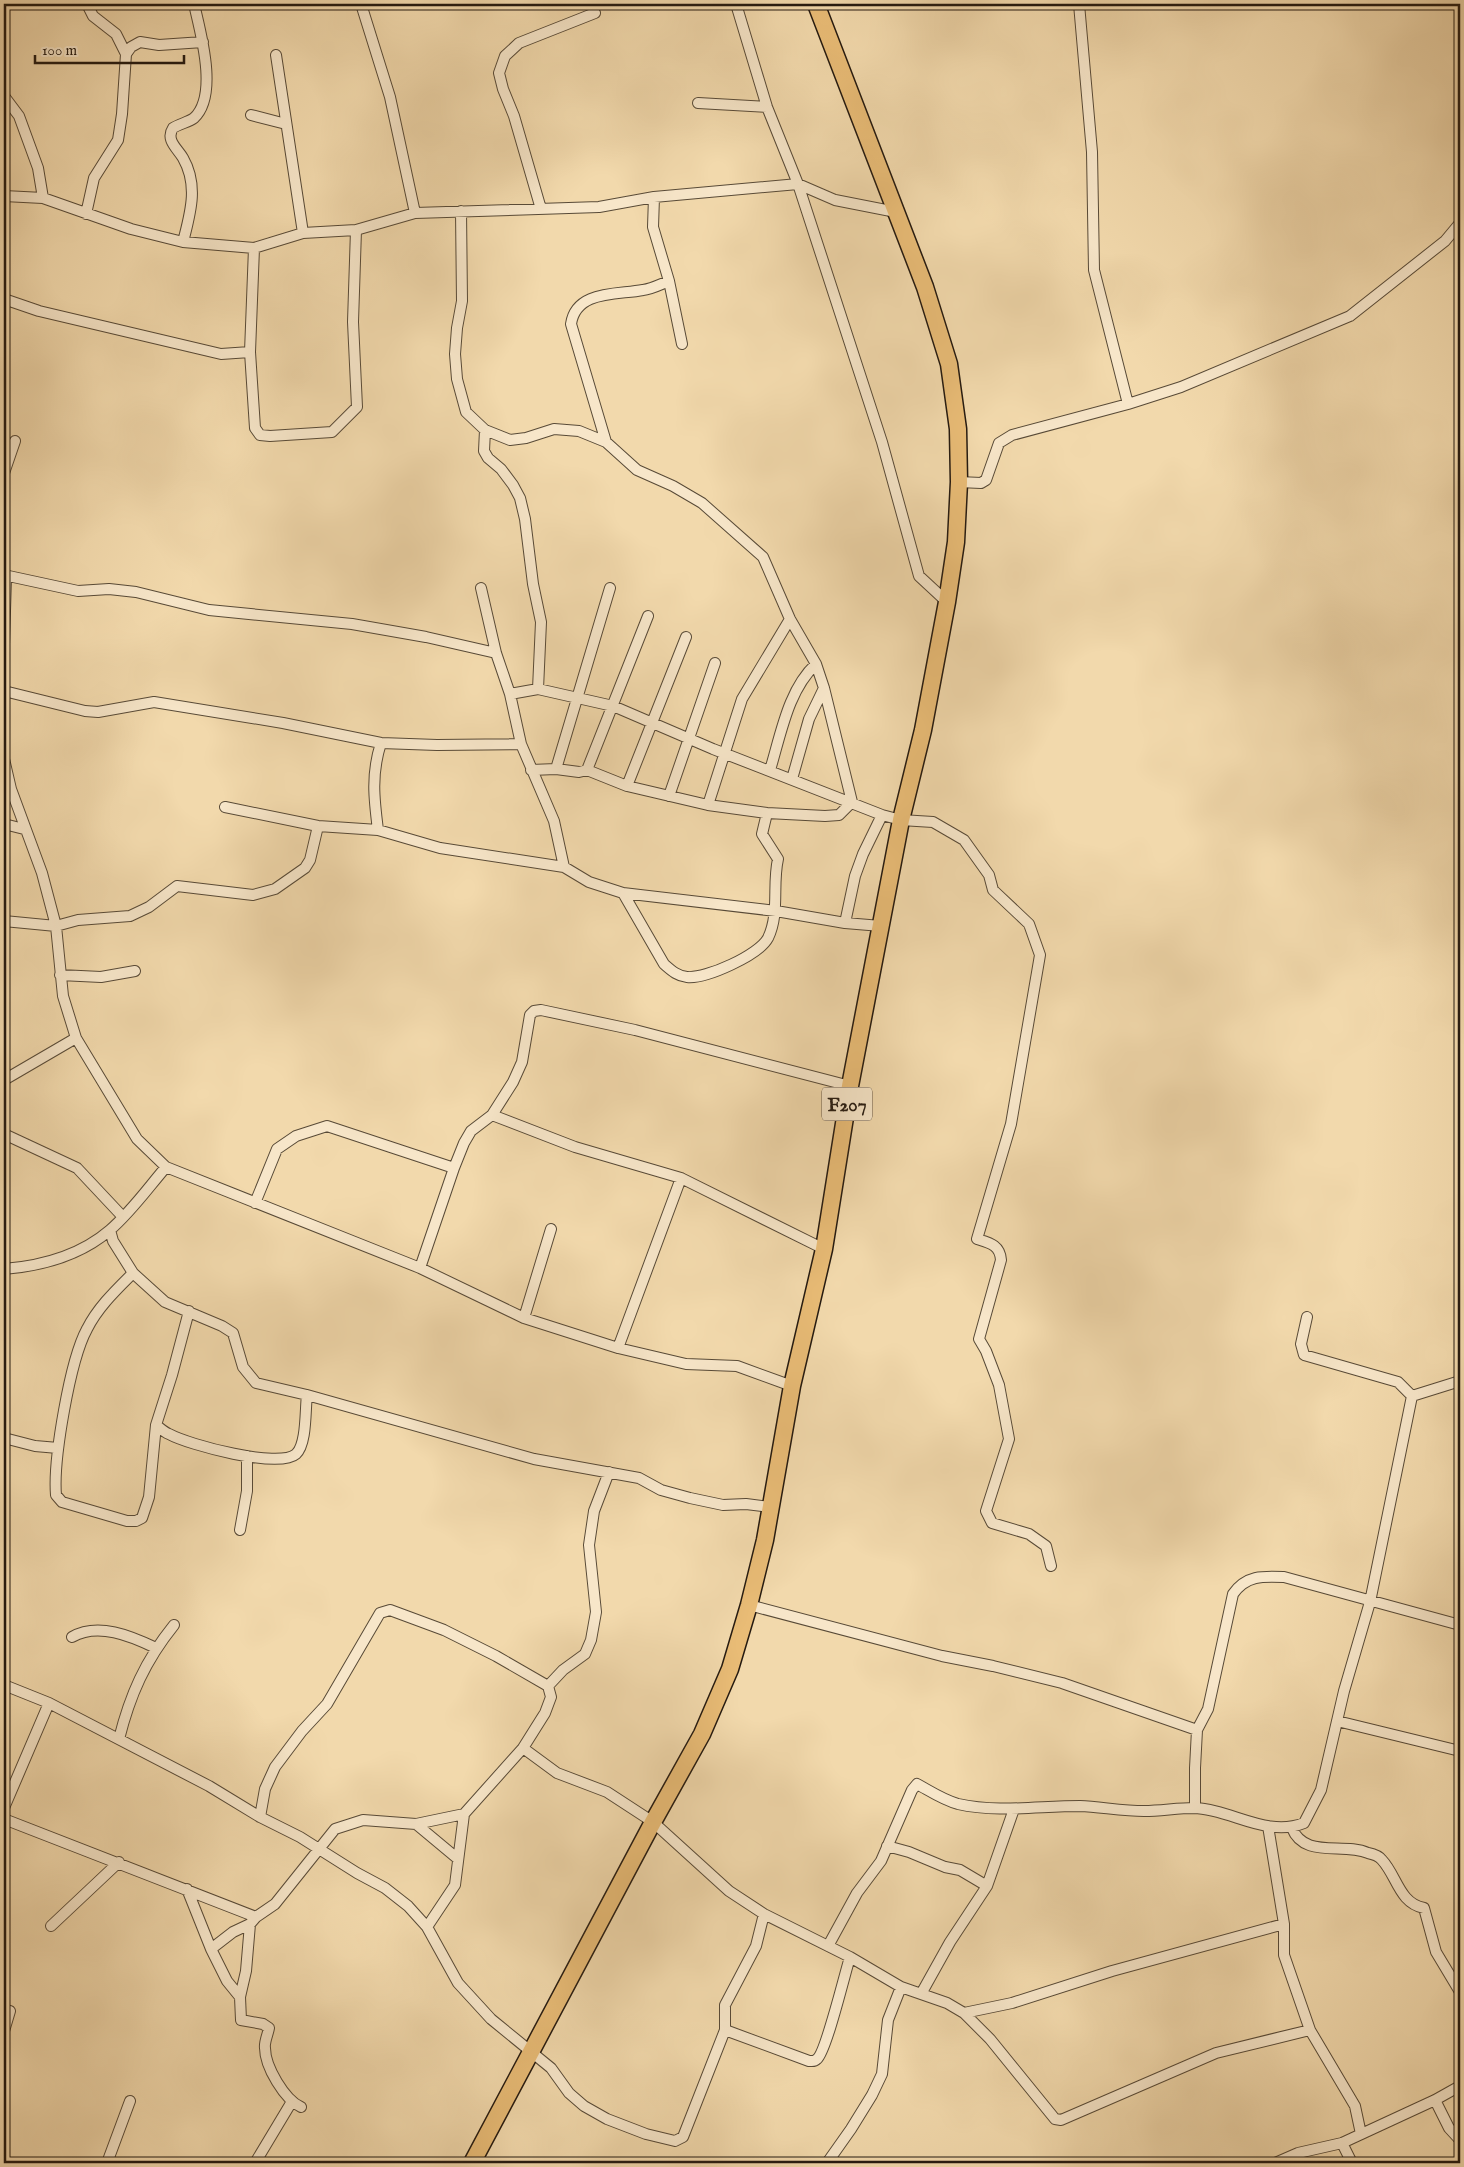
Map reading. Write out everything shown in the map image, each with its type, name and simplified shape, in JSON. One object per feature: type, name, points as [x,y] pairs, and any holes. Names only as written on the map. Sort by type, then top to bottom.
[{"type":"main road","name":"F207","points":[[472,2163],[653,1822],[702,1734],[730,1669],[749,1605],[765,1540],[792,1386],[824,1249],[850,1086],[901,820],[923,730],[956,542],[959,482],[958,428],[949,364],[925,287],[816,4]]},
{"type":"street","points":[[86,214],[94,178],[118,140],[122,114],[126,54],[116,34],[93,16],[87,4]]},
{"type":"street","points":[[183,242],[194,193],[185,161],[174,149],[170,132],[182,123],[194,118],[202,106],[206,91],[203,42],[194,4]]},
{"type":"street","points":[[361,4],[390,97],[415,213]]},
{"type":"street","points":[[736,4],[767,107],[798,184],[882,442],[920,576],[946,602]]},
{"type":"street","points":[[1079,4],[1092,152],[1094,270],[1128,404]]},
{"type":"street","points":[[541,208],[514,116],[499,73],[505,56],[519,43],[595,13]]},
{"type":"street","points":[[126,54],[131,47],[140,42],[159,45],[203,42]]},
{"type":"street","points":[[276,54],[302,233]]},
{"type":"street","points":[[4,96],[19,116],[38,168],[43,198]]},
{"type":"street","points":[[698,103],[767,107]]},
{"type":"street","points":[[251,115],[286,124]]},
{"type":"street","points":[[4,196],[43,198],[86,214],[183,242],[254,248],[302,233],[356,230],[415,213],[599,207],[654,197],[798,184],[834,200],[896,212]]},
{"type":"street","points":[[654,197],[653,227],[669,281],[682,344]]},
{"type":"street","points":[[461,211],[462,301],[456,328],[456,362],[466,412],[485,430],[510,440],[526,438],[554,429],[578,431],[606,442],[637,470],[673,486],[702,503],[763,557],[790,619],[816,664],[824,688],[852,802]]},
{"type":"street","points":[[959,482],[981,483],[986,480],[999,443],[1004,439],[1181,387],[1350,316],[1445,242],[1460,223]]},
{"type":"street","points":[[254,248],[250,352],[255,428],[260,435],[270,436],[332,432],[357,407],[353,322],[356,230]]},
{"type":"street","points":[[606,442],[571,324],[574,310],[598,296],[644,290],[669,281]]},
{"type":"street","points":[[4,299],[39,310],[221,354],[250,352]]},
{"type":"street","points":[[485,430],[484,451],[513,485],[520,498],[525,519],[533,584],[541,622],[538,688]]},
{"type":"street","points":[[4,473],[15,441]]},
{"type":"street","points":[[4,644],[5,576],[78,591],[109,589],[136,592],[209,610],[352,624],[426,637],[496,653]]},
{"type":"street","points":[[481,588],[496,653],[510,694],[521,744],[554,821],[564,867]]},
{"type":"street","points":[[556,769],[610,588]]},
{"type":"street","points":[[587,770],[648,616]]},
{"type":"street","points":[[708,805],[742,699],[790,619]]},
{"type":"street","points":[[627,786],[686,637]]},
{"type":"street","points":[[669,796],[715,663]]},
{"type":"street","points":[[770,770],[790,702],[806,673],[816,664]]},
{"type":"street","points":[[510,694],[538,688],[612,706],[724,753],[882,815],[901,820],[933,822],[964,840],[989,875],[993,890],[1028,924],[1040,955],[1011,1124],[977,1239],[995,1245],[1000,1252],[1001,1260],[979,1339],[986,1351],[999,1385],[1009,1439],[986,1511],[992,1523],[1029,1534],[1046,1546],[1050,1566]]},
{"type":"street","points":[[792,779],[809,719],[824,688]]},
{"type":"street","points":[[4,691],[85,711],[98,712],[154,702],[185,706],[381,743],[437,745],[521,744]]},
{"type":"street","points":[[378,830],[374,790],[375,763],[381,743]]},
{"type":"street","points":[[4,759],[11,789],[24,829],[42,873],[56,926],[63,996],[76,1038],[138,1139],[166,1167],[254,1204],[420,1268],[524,1318],[618,1348],[686,1364],[737,1366],[792,1386]]},
{"type":"street","points":[[531,770],[556,769],[579,772],[587,770],[627,786],[708,805],[767,813],[825,816],[840,814],[852,802]]},
{"type":"street","points":[[225,807],[318,826],[378,830],[440,848],[564,867],[589,882],[623,893],[776,911],[845,923],[881,926]]},
{"type":"street","points":[[623,893],[664,964],[674,973],[688,977],[720,970],[761,947],[768,938],[776,911],[775,872],[778,859],[762,834],[767,813]]},
{"type":"street","points":[[845,923],[855,876],[863,854],[882,815]]},
{"type":"street","points":[[4,824],[24,829]]},
{"type":"street","points":[[4,921],[56,926],[78,920],[130,916],[148,907],[177,886],[253,895],[275,889],[305,868],[310,860],[318,826]]},
{"type":"street","points":[[60,974],[101,977],[135,972]]},
{"type":"street","points":[[420,1268],[454,1168],[471,1132],[492,1116],[513,1082],[522,1062],[530,1015],[534,1010],[635,1030],[850,1086]]},
{"type":"street","points":[[4,1080],[76,1038]]},
{"type":"street","points":[[492,1116],[575,1147],[681,1178],[824,1249]]},
{"type":"street","points":[[254,1204],[276,1149],[296,1136],[327,1126],[454,1168]]},
{"type":"street","points":[[4,1134],[77,1168],[123,1217]]},
{"type":"street","points":[[4,1269],[32,1265],[78,1251],[110,1230],[166,1167]]},
{"type":"street","points":[[618,1348],[681,1178]]},
{"type":"street","points":[[524,1318],[551,1229]]},
{"type":"street","points":[[110,1230],[113,1241],[133,1273],[165,1302],[222,1326],[233,1333],[243,1368],[256,1383],[307,1394],[534,1459],[638,1478],[661,1490],[690,1498],[724,1505],[746,1504],[770,1507]]},
{"type":"street","points":[[133,1273],[105,1301],[86,1330],[73,1370],[58,1448],[56,1495],[62,1502],[90,1512],[127,1521],[136,1521],[142,1518],[149,1497],[156,1425],[172,1375],[188,1311]]},
{"type":"street","points":[[1307,1318],[1301,1344],[1304,1355],[1398,1382],[1412,1396]]},
{"type":"street","points":[[1412,1396],[1460,1381]]},
{"type":"street","points":[[156,1425],[168,1434],[189,1442],[246,1456],[273,1460],[290,1458],[297,1453],[302,1445],[307,1394]]},
{"type":"street","points":[[828,1946],[857,1894],[881,1861],[912,1790],[917,1784],[940,1797],[958,1804],[1014,1809],[1080,1806],[1144,1811],[1195,1808],[1268,1826],[1292,1828],[1304,1823],[1321,1790],[1337,1721],[1370,1602],[1412,1396]]},
{"type":"street","points":[[4,1438],[35,1446],[58,1448]]},
{"type":"street","points":[[240,1530],[247,1490],[246,1456]]},
{"type":"street","points":[[548,1686],[563,1670],[585,1654],[591,1640],[596,1612],[589,1545],[594,1511],[609,1472]]},
{"type":"street","points":[[1195,1808],[1195,1768],[1198,1730],[1208,1709],[1233,1594],[1246,1580],[1261,1577],[1284,1577],[1460,1625]]},
{"type":"street","points":[[749,1605],[942,1656],[1062,1683],[1198,1730]]},
{"type":"street","points":[[260,1817],[265,1789],[275,1767],[302,1731],[327,1704],[380,1613],[390,1610],[444,1630],[496,1656],[548,1686],[551,1697],[545,1713],[523,1748],[464,1814],[455,1885],[427,1927]]},
{"type":"street","points":[[119,1740],[127,1706],[156,1648],[174,1625]]},
{"type":"street","points":[[72,1637],[94,1629],[135,1638],[156,1648]]},
{"type":"street","points":[[4,1685],[48,1704],[209,1786],[385,1888],[408,1906],[427,1927],[458,1982],[491,2019],[551,2068],[569,2093],[584,2106],[607,2119],[646,2134],[675,2141],[683,2137],[725,2030],[725,2005],[756,1946],[764,1914]]},
{"type":"street","points":[[4,1808],[48,1704]]},
{"type":"street","points":[[1337,1721],[1460,1751]]},
{"type":"street","points":[[523,1748],[557,1773],[607,1792],[653,1822],[729,1891],[764,1914],[850,1957],[901,1987],[947,2003],[964,2013],[990,2039],[1055,2120],[1061,2120],[1216,2053],[1310,2030]]},
{"type":"street","points":[[921,1994],[950,1942],[987,1886],[1014,1809]]},
{"type":"street","points":[[211,1949],[275,1904],[335,1829],[363,1820],[416,1824],[464,1814]]},
{"type":"street","points":[[4,1819],[188,1889],[253,1920]]},
{"type":"street","points":[[416,1824],[458,1859]]},
{"type":"street","points":[[1268,1826],[1284,1924],[1284,1955],[1310,2030],[1355,2106],[1361,2134]]},
{"type":"street","points":[[1292,1828],[1296,1838],[1304,1844],[1362,1850],[1381,1858],[1404,1897],[1414,1906],[1424,1908],[1436,1952],[1460,1992]]},
{"type":"street","points":[[886,1846],[909,1852],[945,1867],[960,1870],[987,1886]]},
{"type":"street","points":[[50,1926],[119,1862]]},
{"type":"street","points":[[188,1889],[211,1949],[227,1982],[240,1997]]},
{"type":"street","points":[[253,1920],[246,1971],[240,1997],[241,2020],[263,2024],[269,2028],[264,2048],[271,2072],[274,2079],[296,2105],[255,2163]]},
{"type":"street","points":[[964,2013],[1012,2003],[1112,1971],[1284,1924]]},
{"type":"street","points":[[725,2030],[809,2061],[814,2061],[818,2058],[827,2037],[850,1957]]},
{"type":"street","points":[[827,2163],[851,2129],[882,2074],[888,2020],[901,1987]]},
{"type":"street","points":[[4,2031],[10,2011]]},
{"type":"street","points":[[1275,2163],[1298,2153],[1342,2143],[1435,2100],[1460,2086]]},
{"type":"street","points":[[1435,2100],[1449,2128],[1460,2140]]},
{"type":"street","points":[[107,2163],[130,2101]]},
{"type":"street","points":[[1342,2143],[1352,2163]]}]
